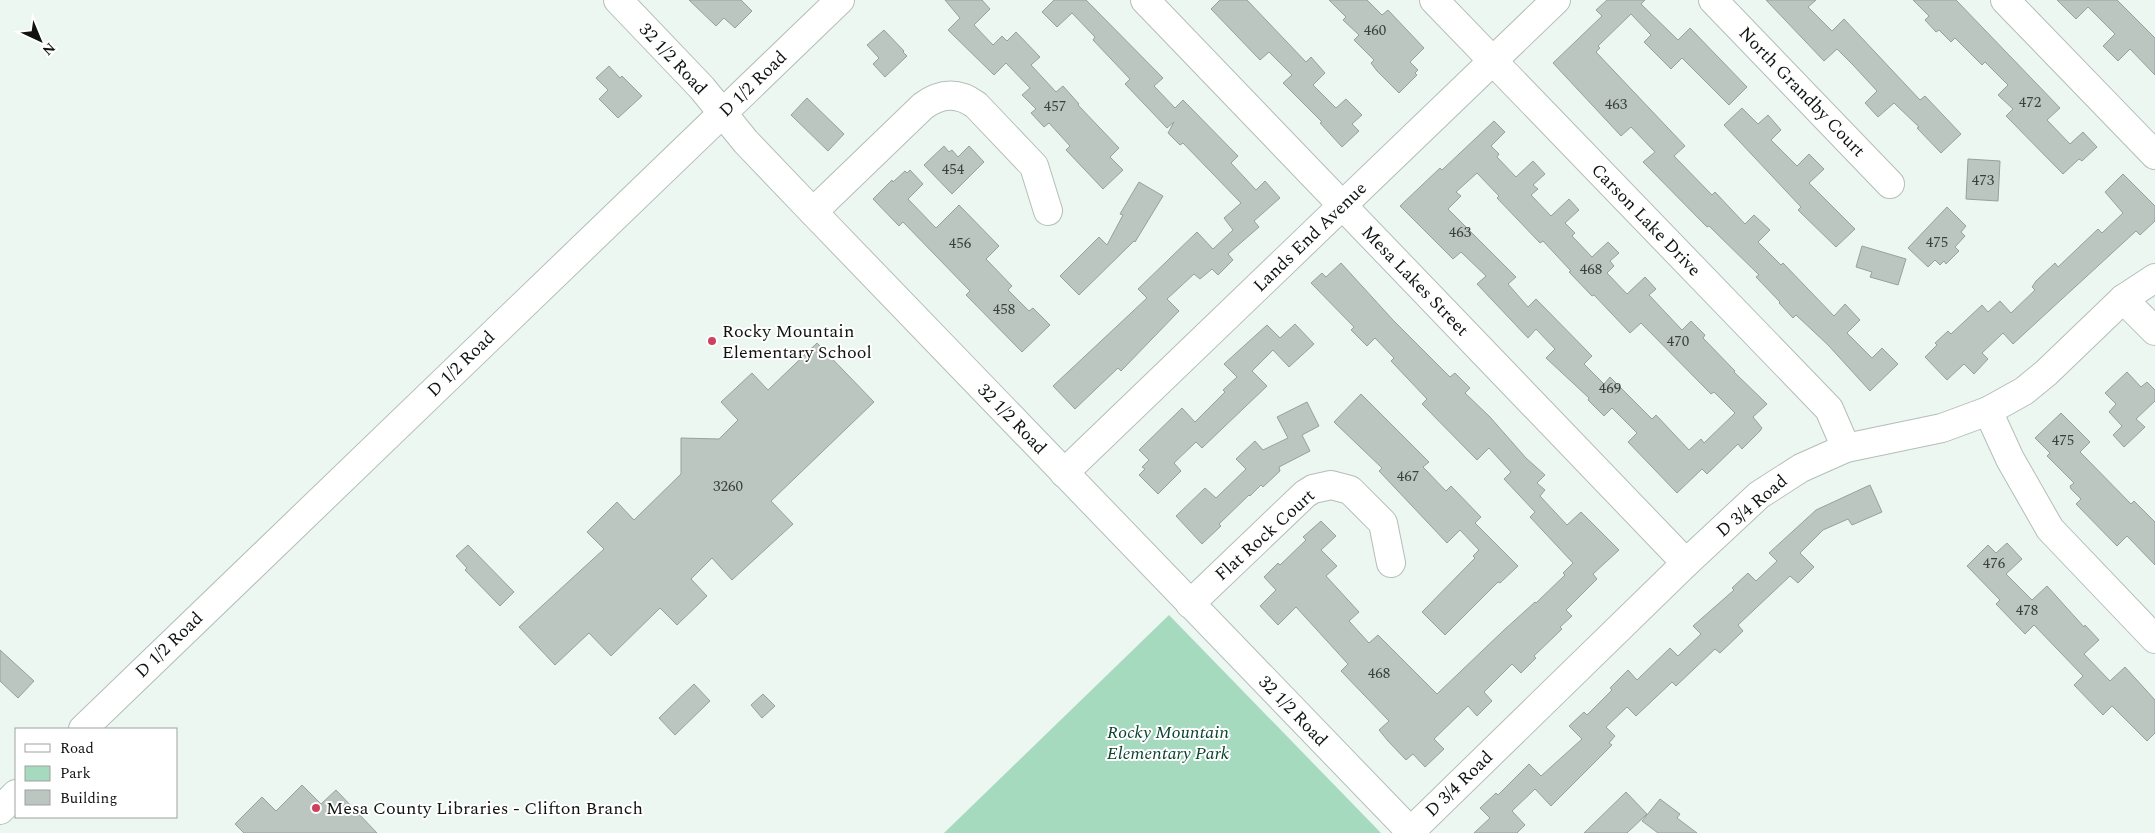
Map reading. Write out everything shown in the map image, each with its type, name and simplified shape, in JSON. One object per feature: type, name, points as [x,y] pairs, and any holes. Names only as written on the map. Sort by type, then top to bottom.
[{"type":"street","name":"32 1/2 Road","points":[[618,0],[702,88],[746,142],[1411,832]]},
{"type":"street","name":"D 1/2 Road","points":[[84,728],[840,0]]},
{"type":"street","name":"Mesa Lakes Street","points":[[1144,0],[1686,563]]},
{"type":"street","name":"Carson Lake Drive","points":[[1434,0],[1829,409],[1846,448]]},
{"type":"street","name":"Lands End Avenue","points":[[1064,473],[1556,0]]},
{"type":"street","name":"North Grandby Court","points":[[1713,0],[1890,184]]},
{"type":"street","points":[[2006,0],[2155,155]]},
{"type":"street","points":[[813,212],[923,106],[940,96],[949,95],[968,99],[976,105],[1034,166],[1048,211]]},
{"type":"street","name":"D 3/4 Road","points":[[1411,832],[1686,563],[1759,495],[1779,480],[1823,457],[1846,448],[1942,428],[1988,411],[2024,391],[2046,373],[2123,299],[2155,278]]},
{"type":"street","points":[[2123,299],[2155,331]]},
{"type":"street","points":[[1988,411],[2010,459],[2050,529],[2155,638]]},
{"type":"street","name":"Flat Rock Court","points":[[1190,604],[1305,494],[1322,486],[1331,485],[1350,490],[1383,524],[1391,563]]},
{"type":"street","points":[[0,810],[15,795]]},
{"type":"green space","name":"Rocky Mountain Elementary Park","points":[[1169,615],[1381,833],[944,833]]},
{"type":"building","points":[[689,0],[741,0],[752,11],[735,28],[724,18],[716,26]]},
{"type":"building","points":[[945,0],[982,0],[990,9],[974,25],[993,45],[1002,36],[1007,41],[1016,32],[1040,57],[1031,65],[1056,92],[1063,86],[1078,105],[1119,148],[1110,157],[1123,170],[1103,189],[1066,150],[1070,146],[1049,123],[1044,127],[1031,113],[1036,109],[1022,95],[1030,88],[1006,63],[994,75],[948,30],[960,18]]},
{"type":"building","points":[[1054,0],[1086,0],[1163,78],[1154,86],[1175,108],[1183,100],[1238,156],[1231,163],[1256,190],[1265,181],[1280,198],[1254,221],[1259,227],[1228,254],[1233,260],[1218,275],[1212,269],[1200,279],[1194,274],[1167,299],[1179,311],[1121,371],[1118,368],[1075,409],[1053,386],[1147,298],[1138,289],[1197,232],[1213,249],[1233,230],[1224,218],[1241,203],[1183,143],[1180,145],[1168,133],[1174,122],[1167,128],[1125,84],[1130,79],[1093,40],[1095,37],[1072,13],[1057,27],[1042,12]]},
{"type":"building","points":[[1220,0],[1247,0],[1306,62],[1311,57],[1325,73],[1313,85],[1336,108],[1346,99],[1362,115],[1352,124],[1359,131],[1342,147],[1320,123],[1322,122],[1283,83],[1292,75],[1269,52],[1260,60],[1211,9]]},
{"type":"building","points":[[1329,0],[1367,0],[1382,15],[1388,10],[1424,48],[1410,62],[1418,70],[1415,73],[1417,75],[1399,93],[1377,71],[1371,63],[1374,60],[1354,40],[1359,35],[1343,20],[1346,17]]},
{"type":"building","points":[[1607,0],[1645,0],[1641,4],[1678,40],[1690,28],[1747,87],[1729,105],[1682,58],[1671,69],[1644,42],[1651,35],[1631,14],[1598,46],[1600,48],[1596,52],[1685,146],[1674,156],[1712,195],[1715,192],[1745,224],[1754,215],[1770,230],[1758,242],[1781,265],[1783,263],[1834,316],[1845,304],[1860,320],[1847,333],[1872,358],[1882,348],[1898,364],[1870,391],[1828,345],[1796,315],[1793,318],[1756,277],[1759,275],[1709,226],[1707,227],[1643,162],[1655,152],[1631,127],[1621,136],[1553,63],[1602,16],[1596,10]]},
{"type":"building","points":[[1766,0],[1816,0],[1808,7],[1832,31],[1844,19],[1920,100],[1925,96],[1961,134],[1941,153],[1917,128],[1919,127],[1894,103],[1878,117],[1865,103],[1877,91],[1853,65],[1837,49],[1824,61]]},
{"type":"building","points":[[1913,0],[1956,0],[2060,108],[2047,120],[2070,144],[2083,132],[2097,147],[2082,161],[2079,159],[2063,174],[2006,116],[2013,109],[1998,95],[2008,85],[1985,62],[1982,65],[1955,38],[1951,42],[1939,30],[1936,32],[1925,20],[1929,16]]},
{"type":"building","points":[[2057,0],[2117,0],[2155,38],[2155,75],[2130,49],[2118,61],[2103,46],[2115,34],[2088,7],[2076,19]]},
{"type":"building","points":[[884,30],[907,56],[885,77],[873,64],[879,58],[867,45]]},
{"type":"building","points":[[609,66],[642,96],[618,118],[599,99],[608,90],[596,78]]},
{"type":"building","points":[[807,98],[844,134],[828,151],[791,115]]},
{"type":"building","points":[[1742,108],[1758,124],[1768,115],[1781,130],[1771,140],[1797,166],[1809,154],[1824,169],[1809,183],[1855,229],[1836,247],[1798,210],[1801,207],[1724,125]]},
{"type":"building","points":[[1494,121],[1505,132],[1491,146],[1499,154],[1497,157],[1516,177],[1533,161],[1545,174],[1533,185],[1538,189],[1531,195],[1551,216],[1569,199],[1579,210],[1565,223],[1575,233],[1572,236],[1592,257],[1608,242],[1619,253],[1610,261],[1614,266],[1607,273],[1627,294],[1645,277],[1656,289],[1649,295],[1682,330],[1691,321],[1705,335],[1703,338],[1734,372],[1767,404],[1753,417],[1762,428],[1760,431],[1742,449],[1738,444],[1707,474],[1702,469],[1677,493],[1628,442],[1637,433],[1612,408],[1604,416],[1588,400],[1589,398],[1546,358],[1555,349],[1536,329],[1528,338],[1477,284],[1486,276],[1461,252],[1453,259],[1400,206],[1440,168],[1442,170]],"holes":[[[1477,173],[1499,196],[1497,198],[1540,243],[1543,241],[1571,271],[1569,272],[1630,333],[1641,323],[1711,394],[1714,392],[1735,413],[1704,443],[1701,439],[1689,450],[1656,415],[1652,419],[1610,377],[1604,384],[1584,364],[1592,356],[1536,299],[1528,307],[1508,284],[1516,277],[1448,209],[1461,196],[1456,192]]]},
{"type":"building","points":[[944,146],[949,152],[952,150],[958,157],[969,146],[984,162],[952,194],[924,165]]},
{"type":"building","points":[[1968,159],[2000,161],[1998,201],[1966,199]]},
{"type":"building","points":[[910,170],[923,184],[908,199],[936,228],[959,205],[999,246],[986,259],[1012,286],[1008,290],[1029,311],[1033,308],[1050,325],[1022,352],[966,295],[970,291],[903,222],[899,226],[873,199],[892,180],[893,182],[905,171],[907,173]]},
{"type":"building","points":[[2123,174],[2155,206],[2155,221],[2140,235],[2136,231],[2013,344],[2003,333],[1982,353],[1988,359],[1974,374],[1964,364],[1947,380],[1925,357],[1937,345],[1935,343],[1948,331],[1951,334],[1982,305],[1988,312],[2000,301],[2011,313],[2035,290],[2032,287],[2036,281],[2055,263],[2058,267],[2098,229],[2102,233],[2123,213],[2105,192]]},
{"type":"building","points":[[1139,182],[1163,196],[1135,242],[1079,295],[1060,276],[1099,237],[1107,245],[1123,215],[1120,214]]},
{"type":"building","points":[[1947,207],[1966,226],[1961,232],[1965,236],[1955,247],[1959,251],[1946,264],[1944,261],[1940,265],[1935,260],[1928,267],[1908,248]]},
{"type":"building","points":[[1862,246],[1906,259],[1898,285],[1870,277],[1872,272],[1856,267]]},
{"type":"building","points":[[1341,263],[1393,320],[1450,377],[1455,373],[1470,388],[1465,393],[1490,417],[1526,458],[1545,475],[1537,483],[1545,490],[1540,496],[1567,525],[1581,512],[1619,550],[1593,574],[1597,579],[1566,610],[1572,616],[1560,627],[1562,629],[1534,656],[1536,658],[1521,673],[1512,664],[1484,692],[1492,701],[1477,716],[1468,706],[1434,739],[1444,749],[1425,767],[1413,754],[1406,760],[1379,730],[1389,721],[1341,671],[1348,664],[1296,607],[1278,625],[1260,606],[1276,590],[1264,577],[1278,563],[1280,565],[1306,540],[1303,537],[1321,521],[1336,536],[1321,550],[1337,566],[1326,576],[1359,612],[1349,621],[1369,643],[1378,635],[1437,694],[1504,630],[1536,603],[1565,575],[1563,573],[1573,563],[1530,517],[1535,512],[1504,479],[1511,472],[1489,448],[1477,460],[1422,404],[1427,399],[1391,361],[1394,358],[1375,338],[1367,346],[1351,330],[1354,327],[1311,283],[1322,273],[1326,277]]},
{"type":"building","points":[[1295,324],[1314,344],[1289,367],[1273,350],[1252,371],[1267,386],[1202,448],[1196,442],[1174,463],[1181,471],[1158,494],[1139,475],[1145,469],[1142,467],[1149,460],[1139,450],[1182,408],[1195,422],[1237,377],[1224,364],[1267,325],[1280,338]]},
{"type":"building","name":"Rocky Mountain Elementary School","points":[[817,343],[874,402],[771,501],[793,524],[732,580],[712,558],[691,579],[707,596],[677,625],[660,608],[611,656],[589,633],[555,665],[519,627],[604,549],[587,532],[617,502],[634,520],[681,474],[681,438],[719,439],[738,420],[721,402],[752,373],[768,390]]},
{"type":"building","points":[[2127,372],[2141,387],[2147,382],[2155,390],[2155,401],[2136,419],[2145,427],[2124,447],[2113,435],[2122,426],[2109,412],[2116,404],[2105,393]]},
{"type":"building","points":[[1361,394],[1429,462],[1423,467],[1446,491],[1451,486],[1481,517],[1475,523],[1518,566],[1500,583],[1498,582],[1445,635],[1422,612],[1475,558],[1473,556],[1479,550],[1460,530],[1447,543],[1379,471],[1382,468],[1334,422]]},
{"type":"building","points":[[1307,402],[1319,426],[1302,435],[1310,451],[1279,467],[1280,471],[1263,487],[1261,485],[1249,495],[1219,524],[1221,526],[1202,544],[1176,516],[1205,488],[1216,498],[1246,469],[1236,459],[1255,441],[1263,450],[1288,438],[1277,417]]},
{"type":"building","points":[[2061,413],[2090,442],[2080,452],[2131,504],[2134,501],[2155,522],[2155,565],[2127,536],[2117,546],[2076,504],[2081,499],[2071,489],[2070,486],[2074,483],[2047,456],[2050,453],[2035,438]]},
{"type":"building","points":[[1870,485],[1882,512],[1852,525],[1848,519],[1823,530],[1800,553],[1814,567],[1798,583],[1790,576],[1738,625],[1743,631],[1720,653],[1715,649],[1676,686],[1672,682],[1636,716],[1627,707],[1606,727],[1615,736],[1609,743],[1612,745],[1551,806],[1535,789],[1512,811],[1525,825],[1517,833],[1474,833],[1490,818],[1480,808],[1496,793],[1498,795],[1529,764],[1541,776],[1582,739],[1569,726],[1584,712],[1587,715],[1612,690],[1610,688],[1628,670],[1637,680],[1670,648],[1678,656],[1701,634],[1693,626],[1734,590],[1732,588],[1748,573],[1756,581],[1777,561],[1769,553],[1816,510]]},
{"type":"building","points":[[2007,543],[2022,559],[2006,574],[2032,600],[2047,586],[2084,627],[2085,625],[2099,640],[2084,654],[2110,681],[2125,667],[2155,700],[2155,733],[2147,741],[2112,706],[2103,715],[2074,685],[2083,676],[2034,625],[2025,634],[1996,604],[2000,600],[1967,566],[1988,545],[1996,553]]},
{"type":"building","points":[[468,545],[514,592],[500,606],[465,570],[467,568],[456,556]]},
{"type":"building","points":[[0,650],[34,681],[18,698],[0,681]]},
{"type":"building","points":[[694,684],[710,701],[675,735],[659,718]]},
{"type":"building","points":[[763,694],[775,706],[762,718],[751,705]]},
{"type":"building","name":"Mesa County Libraries - Clifton Branch","points":[[302,785],[321,804],[336,790],[377,833],[244,833],[235,824],[262,797],[276,811]]},
{"type":"building","points":[[1626,792],[1647,814],[1627,833],[1584,833]]},
{"type":"building","points":[[1660,799],[1680,814],[1677,818],[1697,833],[1658,833],[1642,821]]},
{"type":"place","name":"Rocky Mountain Elementary School","points":[[712,341]]},
{"type":"place","name":"Mesa County Libraries - Clifton Branch","points":[[316,808]]}]
